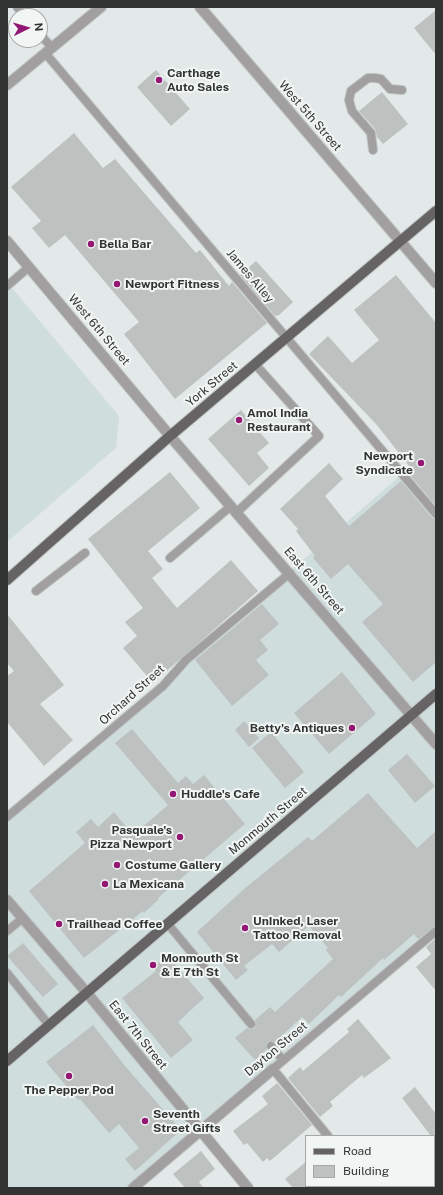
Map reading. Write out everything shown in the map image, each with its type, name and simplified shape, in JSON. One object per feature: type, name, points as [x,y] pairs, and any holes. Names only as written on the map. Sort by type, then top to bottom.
[{"type":"main road","name":"York Street","points":[[9,576],[170,436],[436,211]]},
{"type":"main road","name":"Monmouth Street","points":[[7,1061],[436,694]]},
{"type":"street","points":[[7,85],[101,7]]},
{"type":"street","name":"West 5th Street","points":[[200,7],[436,283]]},
{"type":"street","name":"West 6th Street","points":[[7,241],[170,436]]},
{"type":"street","name":"East 6th Street","points":[[170,436],[290,573],[436,744]]},
{"type":"street","name":"East 7th Street","points":[[7,900],[87,993],[248,1188]]},
{"type":"street","name":"Dayton Street","points":[[133,1188],[272,1069]]},
{"type":"lane","name":"James Alley","points":[[47,48],[287,338],[436,514]]},
{"type":"lane","points":[[373,150],[371,133],[352,111],[348,100],[351,91],[368,78],[381,79],[390,88],[402,90]]},
{"type":"lane","points":[[7,286],[29,267]]},
{"type":"lane","points":[[170,558],[234,509],[319,436],[255,364]]},
{"type":"lane","points":[[36,591],[85,552]]},
{"type":"lane","name":"Orchard Street","points":[[7,817],[163,686],[186,660],[290,573]]},
{"type":"lane","points":[[7,931],[23,918]]},
{"type":"lane","points":[[167,923],[251,1024]]},
{"type":"lane","name":"Dayton Street","points":[[272,1069],[436,931]]},
{"type":"lane","points":[[7,974],[49,1026]]},
{"type":"lane","points":[[271,1046],[283,1060]]},
{"type":"lane","points":[[272,1069],[327,1135]]},
{"type":"shaded area","points":[[7,282],[119,416],[116,448],[7,542]]},
{"type":"shaded area","points":[[402,474],[436,514],[436,931],[133,1188],[7,1188],[7,817]]},
{"type":"building","points":[[436,10],[436,55],[414,28]]},
{"type":"building","points":[[156,70],[190,109],[171,126],[137,87]]},
{"type":"building","points":[[382,92],[408,124],[383,144],[377,137],[375,129],[359,111]]},
{"type":"building","points":[[74,133],[103,168],[115,159],[196,253],[200,250],[229,286],[232,282],[267,323],[175,399],[124,334],[139,322],[65,235],[49,248],[32,228],[41,221],[11,187]]},
{"type":"building","points":[[256,261],[293,302],[279,315],[275,316],[240,275]]},
{"type":"building","points":[[396,275],[436,323],[436,506],[409,474],[413,471],[377,425],[309,354],[328,336],[352,363],[379,340],[354,310]]},
{"type":"building","points":[[241,410],[269,443],[257,453],[269,468],[249,486],[208,439]]},
{"type":"building","points":[[329,463],[343,479],[325,496],[349,526],[401,481],[432,518],[436,519],[436,662],[413,682],[362,622],[383,604],[348,564],[331,579],[313,558],[315,556],[296,531],[298,529],[280,509]]},
{"type":"building","points":[[170,472],[200,508],[148,551],[163,569],[152,578],[177,608],[231,560],[258,591],[153,683],[123,648],[137,636],[125,622],[143,608],[88,539]]},
{"type":"building","points":[[262,604],[279,624],[260,640],[268,650],[256,660],[269,675],[232,706],[195,660]]},
{"type":"building","points":[[7,614],[64,685],[40,704],[73,740],[44,766],[7,722],[7,676],[14,671],[7,663]]},
{"type":"building","points":[[342,672],[376,714],[329,754],[294,713]]},
{"type":"building","points":[[244,721],[259,738],[249,747],[235,730]]},
{"type":"building","points":[[132,729],[178,783],[186,776],[193,784],[204,775],[245,824],[158,898],[159,899],[144,913],[143,911],[84,958],[29,891],[85,843],[76,832],[91,819],[98,827],[114,812],[133,835],[168,805],[115,743]]},
{"type":"building","points":[[271,732],[304,772],[285,788],[252,748]]},
{"type":"building","points":[[407,754],[435,786],[415,803],[388,770]]},
{"type":"building","points":[[368,793],[417,848],[436,831],[436,926],[418,939],[414,934],[384,960],[383,958],[341,997],[339,995],[309,1024],[302,1017],[275,1042],[268,1042],[266,1045],[267,1049],[255,1060],[235,1038],[247,1028],[255,1028],[255,1020],[270,1007],[275,1012],[333,959],[326,950],[328,948],[309,926],[279,952],[272,944],[244,966],[248,970],[236,980],[197,932],[244,889],[308,837],[312,841]]},
{"type":"building","points":[[436,938],[436,991],[416,967],[431,954],[426,947]]},
{"type":"building","points":[[23,943],[58,984],[43,997],[7,956]]},
{"type":"building","points":[[167,955],[204,998],[178,1022],[193,1040],[171,1058],[122,998],[156,971],[153,968]]},
{"type":"building","points":[[358,1019],[391,1058],[364,1078],[362,1075],[330,1102],[333,1106],[320,1117],[288,1078],[300,1067],[303,1071],[349,1032],[347,1029]]},
{"type":"building","points":[[93,1025],[125,1066],[181,1130],[135,1171],[125,1159],[139,1148],[119,1124],[109,1133],[80,1099],[78,1100],[46,1062]]},
{"type":"building","points":[[277,1083],[312,1125],[270,1161],[267,1158],[263,1162],[247,1143],[244,1145],[233,1131],[268,1104],[262,1096]]},
{"type":"building","points":[[415,1087],[436,1114],[436,1142],[435,1135],[430,1135],[402,1098]]},
{"type":"building","points":[[201,1151],[215,1169],[199,1182],[204,1188],[185,1188],[173,1174]]},
{"type":"building","points":[[305,1163],[306,1188],[293,1188],[285,1179]]},
{"type":"place","name":"Carthage Auto Sales","points":[[159,80]]},
{"type":"place","name":"Bella Bar","points":[[91,244]]},
{"type":"place","name":"Newport Fitness","points":[[117,284]]},
{"type":"place","name":"Amol India Restaurant","points":[[239,420]]},
{"type":"place","name":"Newport Syndicate","points":[[421,463]]},
{"type":"place","name":"Betty's Antiques","points":[[352,728]]},
{"type":"place","name":"Huddle's Cafe","points":[[173,794]]},
{"type":"place","name":"Pasquale's Pizza Newport","points":[[180,837]]},
{"type":"place","name":"Costume Gallery","points":[[117,865]]},
{"type":"place","name":"La Mexicana","points":[[105,884]]},
{"type":"place","name":"Trailhead Coffee","points":[[59,924]]},
{"type":"place","name":"UnInked, Laser Tattoo Removal","points":[[245,928]]},
{"type":"place","name":"Monmouth St & E 7th St","points":[[153,965]]},
{"type":"place","name":"The Pepper Pod","points":[[69,1076]]},
{"type":"place","name":"Seventh Street Gifts","points":[[145,1121]]}]
